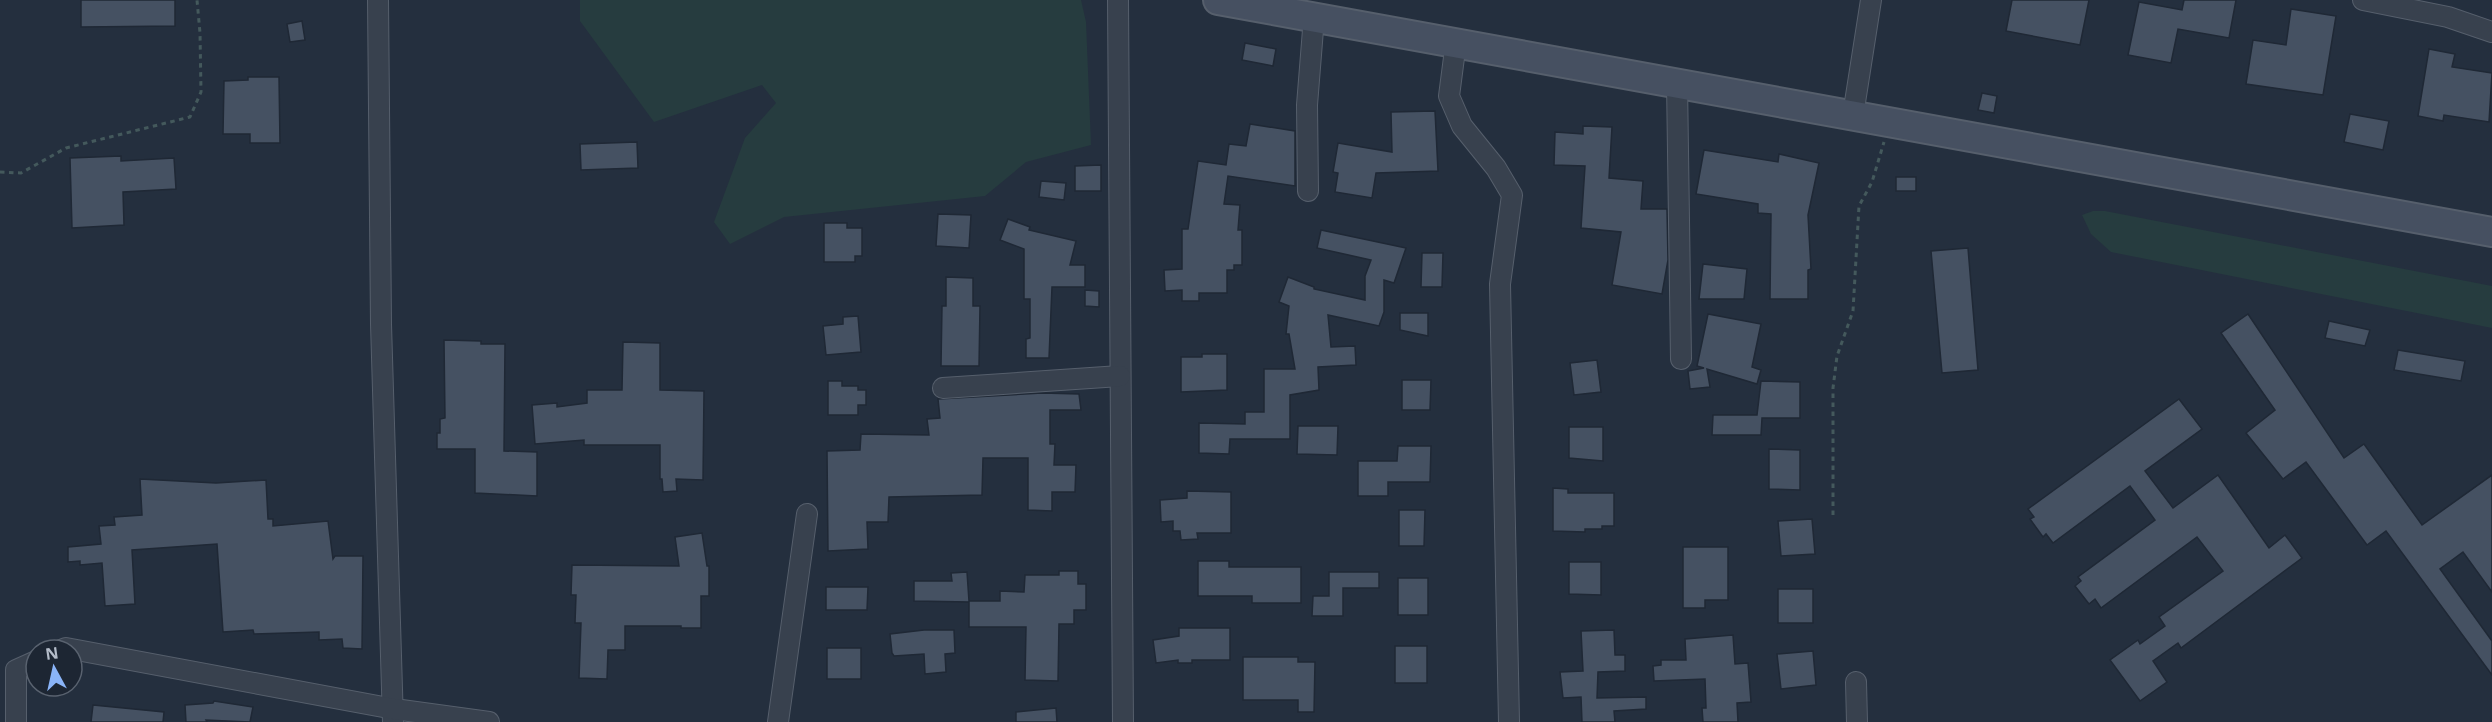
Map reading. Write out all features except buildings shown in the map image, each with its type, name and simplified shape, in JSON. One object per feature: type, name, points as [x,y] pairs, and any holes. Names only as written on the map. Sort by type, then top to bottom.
[{"type":"street","points":[[378,0],[381,324],[394,716]]},
{"type":"street","points":[[1118,0],[1123,722]]},
{"type":"street","points":[[1218,0],[1889,122],[2059,150],[2492,232]]},
{"type":"street","points":[[1853,115],[1871,0]]},
{"type":"street","points":[[2363,0],[2448,8],[2492,32]]},
{"type":"street","points":[[1308,191],[1307,105],[1314,17]]},
{"type":"street","points":[[1456,42],[1449,96],[1462,126],[1496,168],[1512,195],[1500,284],[1509,722]]},
{"type":"street","points":[[1677,82],[1681,359]]},
{"type":"street","points":[[943,388],[1120,376]]},
{"type":"street","points":[[778,722],[807,514]]},
{"type":"street","points":[[84,652],[394,716],[489,722]]},
{"type":"street","points":[[16,722],[15,670],[24,666]]},
{"type":"street","points":[[1856,682],[1857,722]]},
{"type":"path","points":[[0,172],[21,173],[66,148],[190,117],[201,92],[197,0]]},
{"type":"path","points":[[1833,515],[1833,388],[1837,356],[1853,311],[1859,206],[1872,182],[1889,122]]},
{"type":"green space","points":[[580,0],[1081,0],[1086,22],[1091,145],[1026,162],[985,196],[784,217],[730,244],[714,222],[745,138],[776,103],[762,85],[654,122],[580,21]]},
{"type":"green space","points":[[2093,211],[2105,211],[2492,286],[2492,328],[2111,252],[2091,234],[2082,215]]}]
